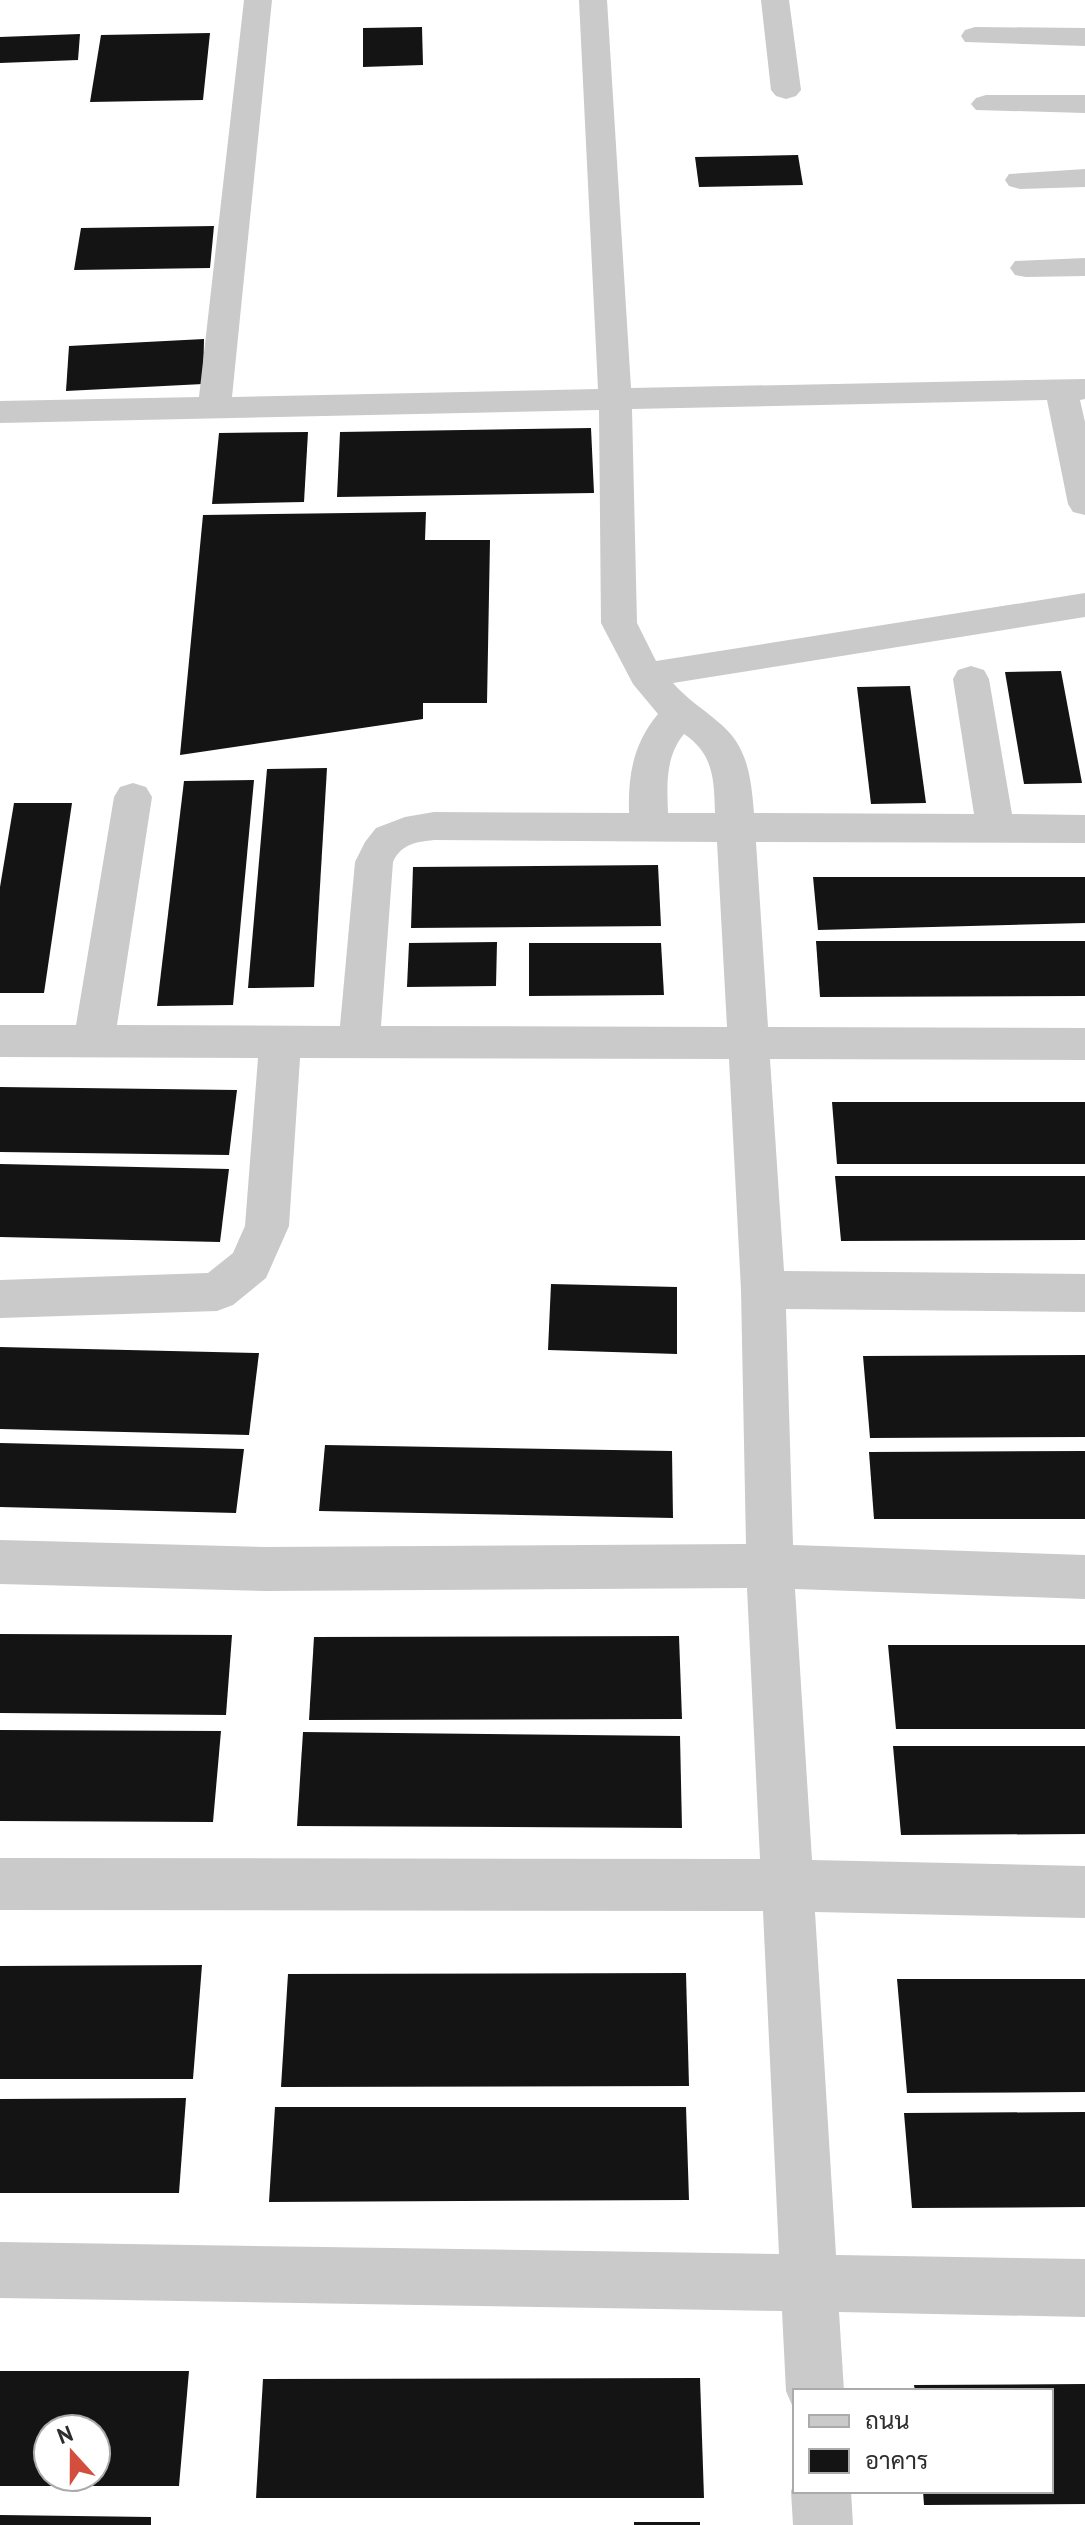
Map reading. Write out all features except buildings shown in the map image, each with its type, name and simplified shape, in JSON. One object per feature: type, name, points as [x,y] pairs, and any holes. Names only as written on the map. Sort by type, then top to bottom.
[{"type":"street","points":[[214,407],[258,0]]},
{"type":"street","points":[[593,0],[615,398],[619,623],[631,653],[646,675],[680,714],[704,730],[720,746],[732,770],[763,1290],[770,1566],[815,2389]]},
{"type":"street","points":[[775,0],[786,90]]},
{"type":"street","points":[[975,36],[1085,37]]},
{"type":"street","points":[[986,104],[1085,104]]},
{"type":"street","points":[[1020,180],[1085,178]]},
{"type":"street","points":[[1026,268],[1085,267]]},
{"type":"street","points":[[0,412],[1074,390],[1085,504]]},
{"type":"street","points":[[646,675],[1085,605]]},
{"type":"street","points":[[971,679],[995,828]]},
{"type":"street","points":[[649,829],[648,773],[652,749],[680,714]]},
{"type":"street","points":[[94,1040],[133,797]]},
{"type":"street","points":[[359,1044],[374,862],[379,847],[391,835],[434,826],[1085,829]]},
{"type":"street","points":[[2,1041],[1085,1044]]},
{"type":"street","points":[[0,1299],[217,1292],[250,1265],[267,1226],[280,1043]]},
{"type":"street","points":[[763,1290],[1085,1293]]},
{"type":"street","points":[[0,1562],[265,1569],[770,1566],[1085,1577]]},
{"type":"street","points":[[0,1884],[787,1885],[1085,1892]]},
{"type":"street","points":[[0,2270],[1085,2288]]},
{"type":"street","points":[[821,2493],[823,2525]]}]
